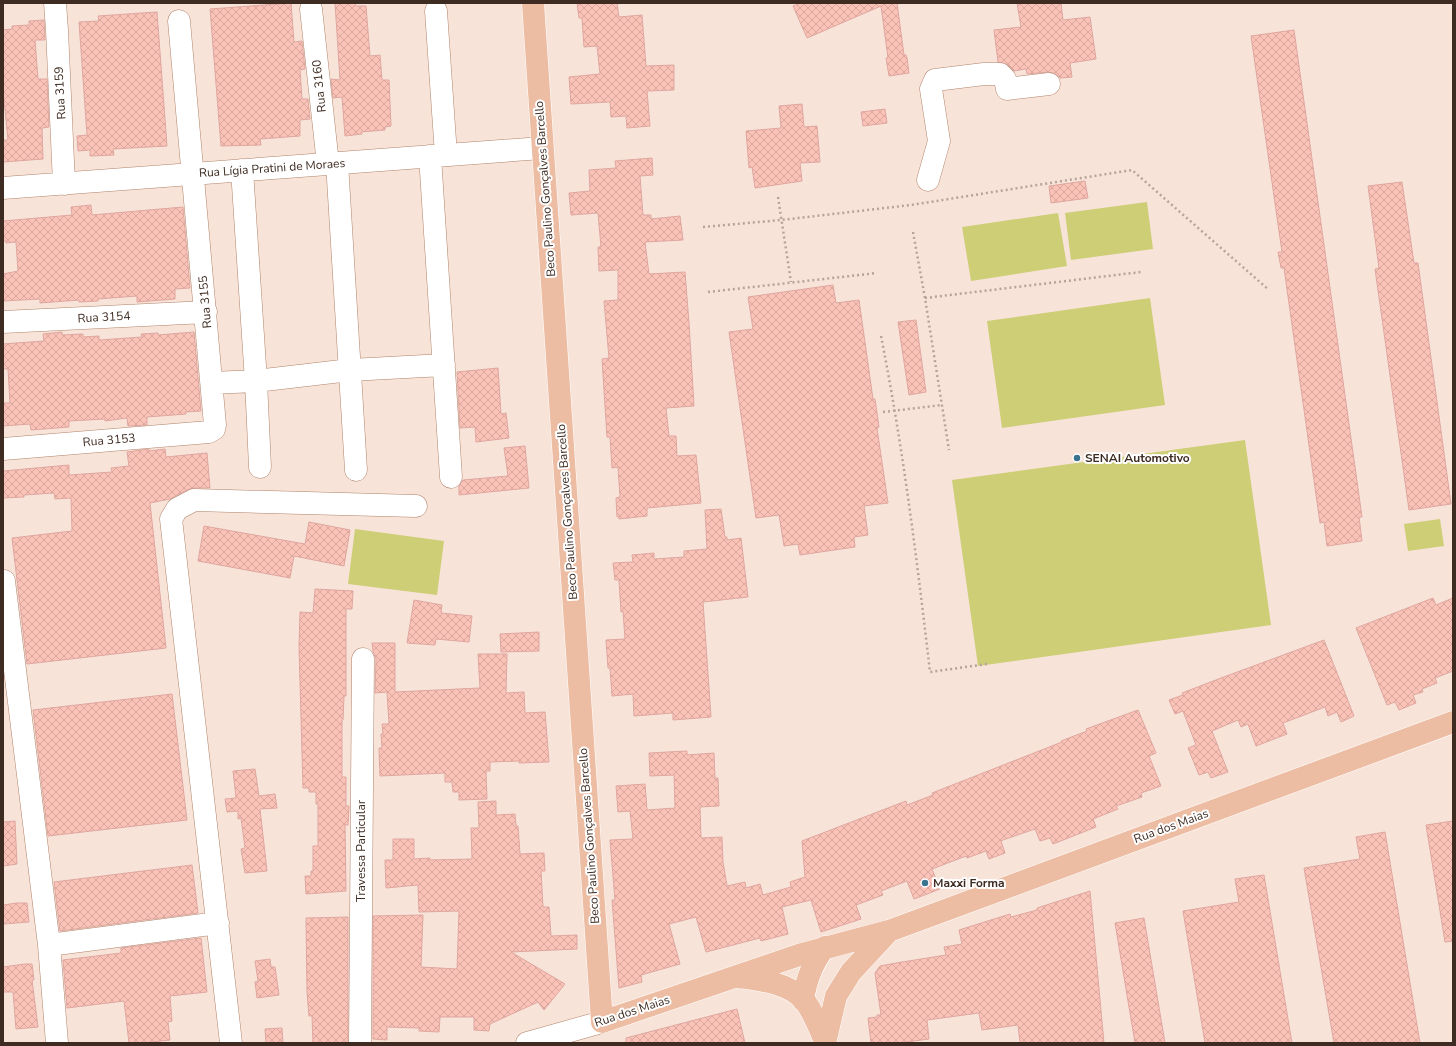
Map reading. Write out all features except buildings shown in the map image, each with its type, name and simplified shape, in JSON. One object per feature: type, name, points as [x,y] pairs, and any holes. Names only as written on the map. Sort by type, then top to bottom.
[{"type":"main road","name":"Beco Paulino Gonçalves Barcello","points":[[533,3],[602,1022]]},
{"type":"main road","name":"Rua dos Maias","points":[[602,1022],[737,976],[813,955],[889,931],[1453,722]]},
{"type":"main road","name":"Rua dos Maias","points":[[825,1042],[836,996],[851,972],[889,931]]},
{"type":"main road","points":[[813,955],[830,981],[836,996]]},
{"type":"main road","points":[[813,955],[803,1000],[825,1042]]},
{"type":"main road","name":"Rua dos Maias","points":[[737,976],[763,980],[787,988],[803,1000]]},
{"type":"street","name":"Rua 3159","points":[[55,3],[58,30],[64,184]]},
{"type":"street","name":"Rua 3160","points":[[311,9],[332,163],[350,370],[356,470]]},
{"type":"street","points":[[436,11],[438,155],[444,365],[451,477]]},
{"type":"street","name":"Rua 3155","points":[[179,21],[206,312],[215,425],[214,429]]},
{"type":"street","points":[[928,180],[938,141],[931,89],[935,80],[984,74],[1000,74],[1005,78],[1007,89],[1049,84]]},
{"type":"street","name":"Rua Lígia Pratini de Moraes","points":[[3,188],[542,148]]},
{"type":"street","points":[[242,170],[256,381],[260,467]]},
{"type":"street","name":"Rua 3154","points":[[3,322],[206,312]]},
{"type":"street","points":[[212,383],[256,381],[350,370],[444,365]]},
{"type":"street","name":"Rua 3153","points":[[3,449],[209,432],[214,429]]},
{"type":"street","points":[[231,1043],[171,519],[177,509],[194,500],[416,506]]},
{"type":"street","points":[[4,581],[49,945],[57,1043]]},
{"type":"street","name":"Travessa Particular","points":[[360,1043],[363,659]]},
{"type":"street","points":[[49,945],[218,923]]},
{"type":"street","name":"Rua dos Maias","points":[[527,1043],[602,1022]]},
{"type":"path","points":[[703,227],[781,220],[911,205],[1132,170],[1269,290]]},
{"type":"path","points":[[778,197],[791,282]]},
{"type":"path","points":[[912,232],[925,298],[949,450]]},
{"type":"path","points":[[925,298],[1141,272]]},
{"type":"path","points":[[708,292],[877,273]]},
{"type":"path","points":[[882,336],[896,411],[916,551],[930,672],[987,664]]},
{"type":"path","points":[[883,412],[942,405]]},
{"type":"shaded area","points":[[1147,202],[1153,249],[1071,260],[1065,213]]},
{"type":"shaded area","points":[[1058,213],[1067,266],[971,281],[962,227]]},
{"type":"shaded area","points":[[1150,298],[1165,405],[1002,428],[987,321]]},
{"type":"shaded area","points":[[1245,440],[1271,625],[978,666],[952,480]]},
{"type":"shaded area","points":[[1440,519],[1444,546],[1408,551],[1404,524]]},
{"type":"shaded area","points":[[355,529],[444,541],[437,595],[348,584]]},
{"type":"place","name":"SENAI Automotivo","points":[[1077,458]]},
{"type":"place","name":"Maxxi Forma","points":[[925,883]]}]
